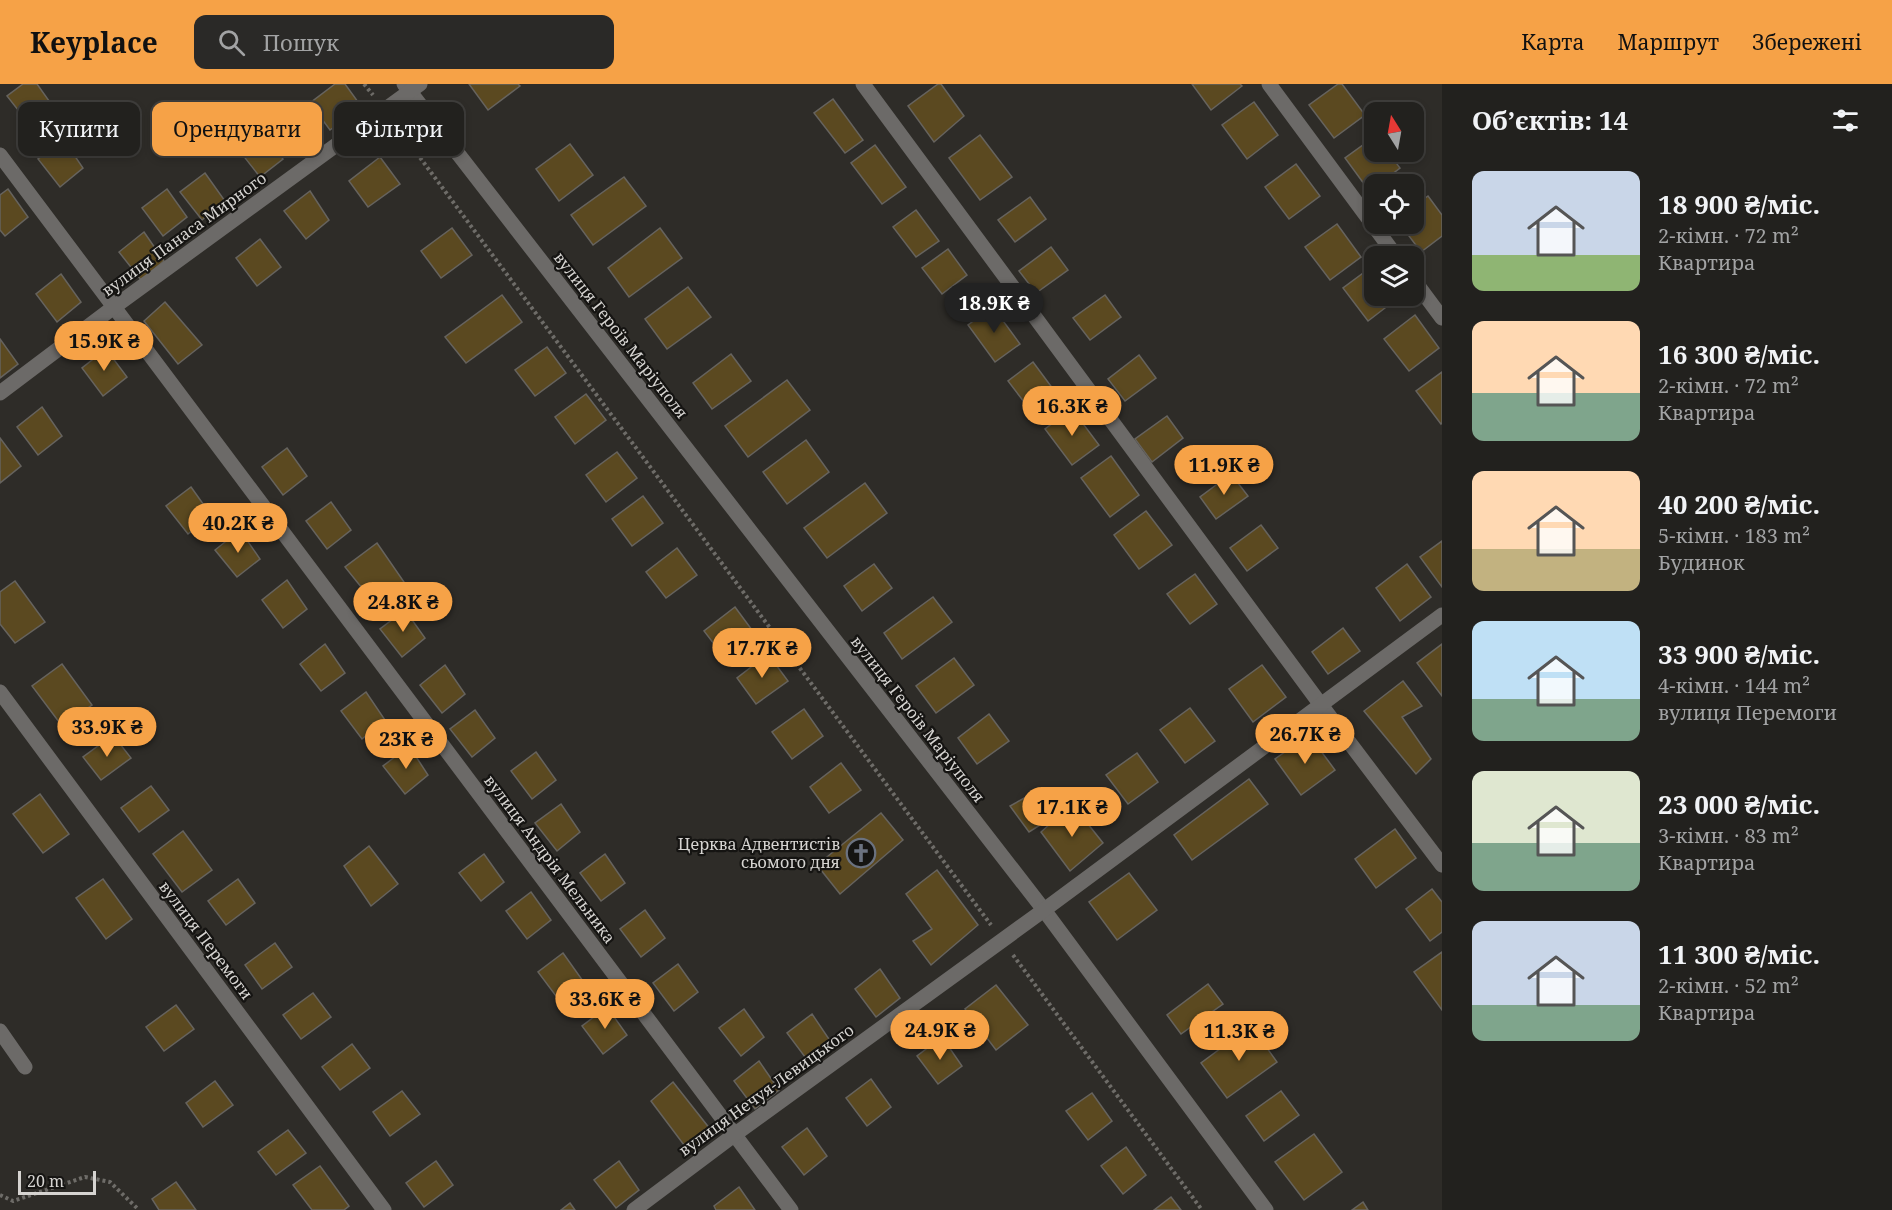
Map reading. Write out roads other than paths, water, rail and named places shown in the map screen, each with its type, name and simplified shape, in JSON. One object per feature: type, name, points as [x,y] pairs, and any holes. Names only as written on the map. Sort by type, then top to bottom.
[{"type":"street","points":[[863,84],[1321,705],[1442,865]]},
{"type":"street","points":[[1269,84],[1389,246]]},
{"type":"street","name":"вулиця Панаса Мирного","points":[[0,393],[385,110],[411,87]]},
{"type":"street","name":"вулиця Героїв Маріуполя","points":[[411,87],[1044,910],[1266,1210]]},
{"type":"street","name":"вулиця Андрія Мельника","points":[[0,155],[791,1210]]},
{"type":"street","points":[[1424,294],[1442,318]]},
{"type":"street","name":"вулиця Нечуя-Левицького","points":[[634,1210],[1442,615]]},
{"type":"street","name":"вулиця Перемоги","points":[[0,692],[384,1210]]},
{"type":"street","points":[[0,1031],[25,1067]]},
{"type":"place","name":"Церква Адвентистів сьомого дня","points":[[861,853]]}]
